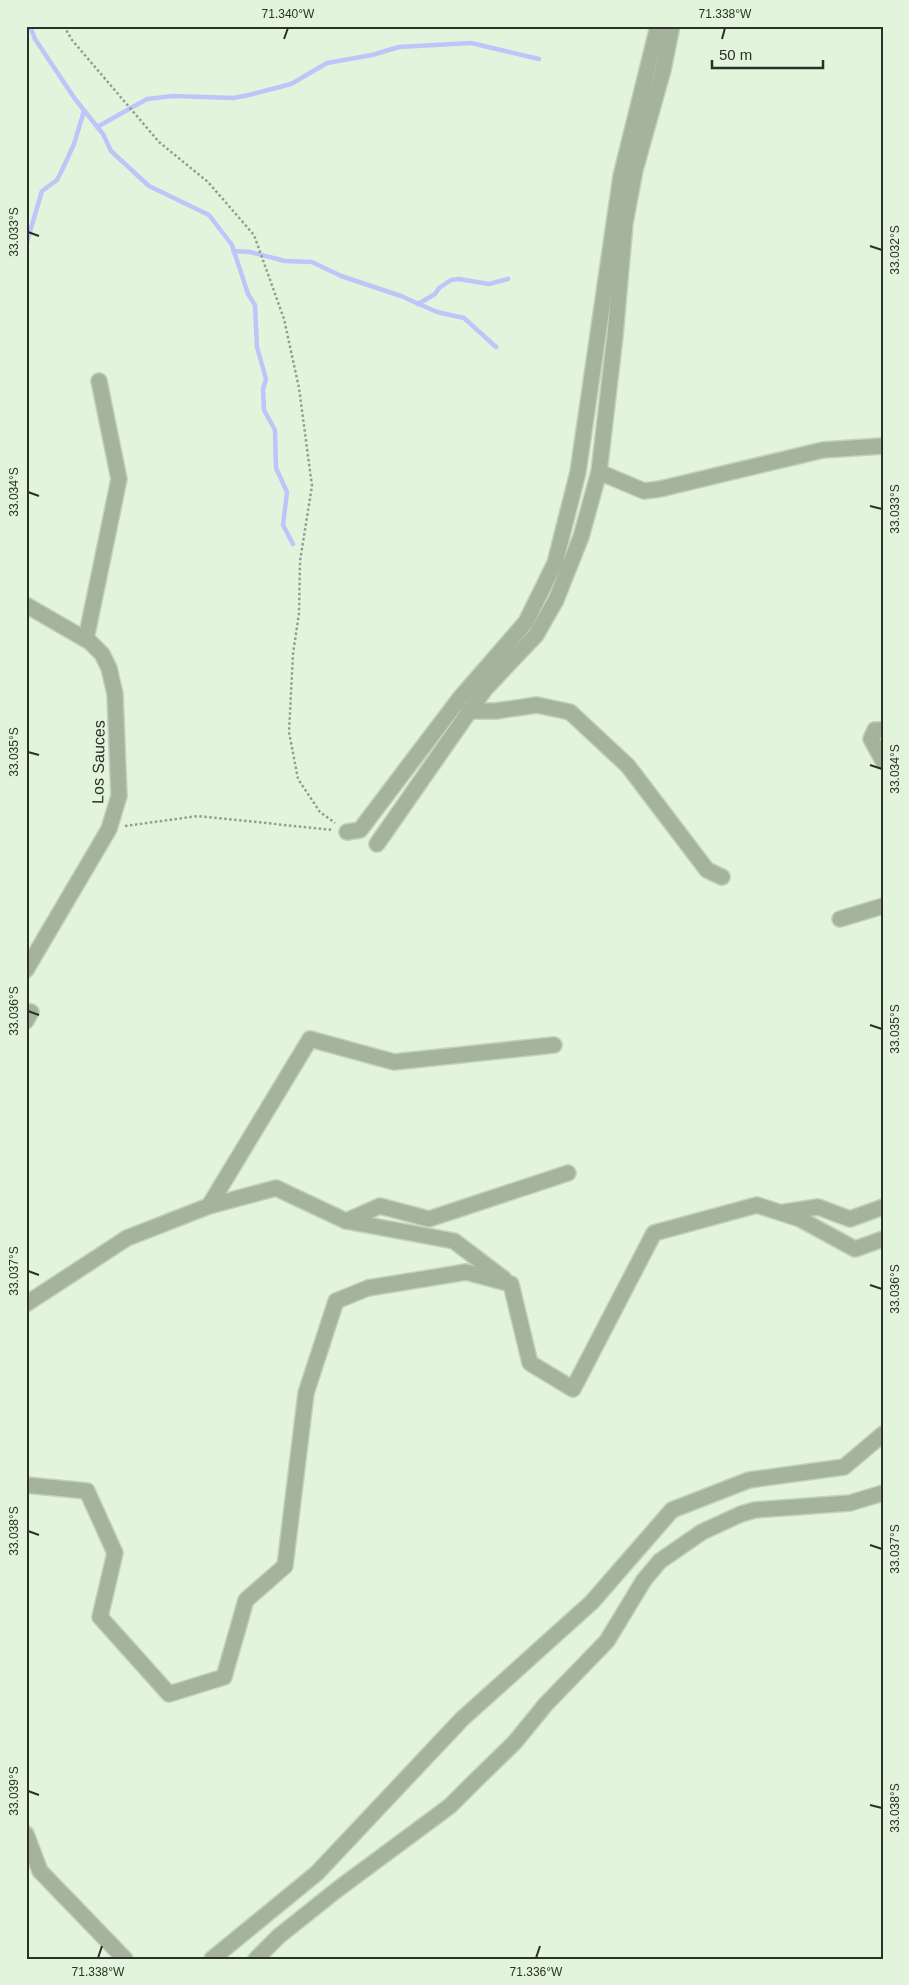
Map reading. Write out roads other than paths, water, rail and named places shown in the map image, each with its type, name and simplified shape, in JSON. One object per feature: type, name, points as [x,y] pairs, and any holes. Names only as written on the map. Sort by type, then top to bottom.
[{"type":"street","points":[[347,832],[360,830],[460,698],[526,622],[556,562],[578,472],[621,176],[658,26]]},
{"type":"street","points":[[377,844],[468,711],[485,689],[536,636],[556,600],[581,537],[599,472],[615,336],[625,223],[635,170],[663,70],[672,26]]},
{"type":"street","points":[[86,639],[119,479],[99,380]]},
{"type":"street","points":[[599,472],[644,491],[660,489],[823,450],[883,446]]},
{"type":"street","name":"Los Sauces","points":[[26,605],[86,639],[102,654],[109,668],[116,694],[119,796],[109,828],[26,970]]},
{"type":"street","points":[[468,711],[496,711],[537,705],[570,712],[628,766],[706,870],[722,877]]},
{"type":"street","points":[[883,730],[875,730],[871,739],[883,761]]},
{"type":"street","points":[[840,919],[883,906]]},
{"type":"street","points":[[209,1206],[310,1039],[394,1062],[554,1045]]},
{"type":"street","points":[[346,1221],[380,1206],[429,1219],[568,1173]]},
{"type":"street","points":[[26,1304],[127,1238],[209,1206],[276,1188],[346,1221],[454,1242],[511,1284],[530,1363],[572,1389],[654,1233],[757,1205],[800,1219],[856,1249],[883,1239]]},
{"type":"street","points":[[781,1213],[818,1206],[850,1219],[883,1207]]},
{"type":"street","points":[[26,1485],[87,1491],[115,1553],[100,1617],[169,1694],[224,1677],[246,1600],[285,1566],[306,1393],[336,1301],[368,1288],[466,1272],[511,1284]]},
{"type":"street","points":[[212,1959],[317,1873],[462,1719],[592,1602],[672,1510],[749,1480],[844,1468],[883,1434]]},
{"type":"street","points":[[256,1959],[278,1936],[450,1806],[495,1762],[607,1641],[651,1570],[668,1553],[702,1532],[754,1510],[850,1503],[883,1493]]},
{"type":"street","points":[[26,1834],[40,1871],[125,1959]]},
{"type":"waterway","points":[[30,26],[35,39],[75,99],[103,134],[111,151],[149,186],[209,215],[232,245],[248,294],[255,305],[257,347],[266,379],[263,389],[264,410],[275,430],[276,468],[287,492],[283,525],[293,544]]},
{"type":"waterway","points":[[97,127],[147,99],[173,96],[233,98],[249,95],[291,84],[327,63],[372,55],[399,47],[471,43],[539,59]]},
{"type":"waterway","points":[[26,245],[42,191],[57,180],[74,144],[84,111]]},
{"type":"waterway","points":[[233,251],[250,252],[285,261],[312,262],[341,276],[401,296],[437,312],[464,318],[496,347]]},
{"type":"waterway","points":[[26,261],[26,267]]},
{"type":"waterway","points":[[418,304],[435,294],[439,288],[451,280],[459,279],[489,284],[508,279]]}]
